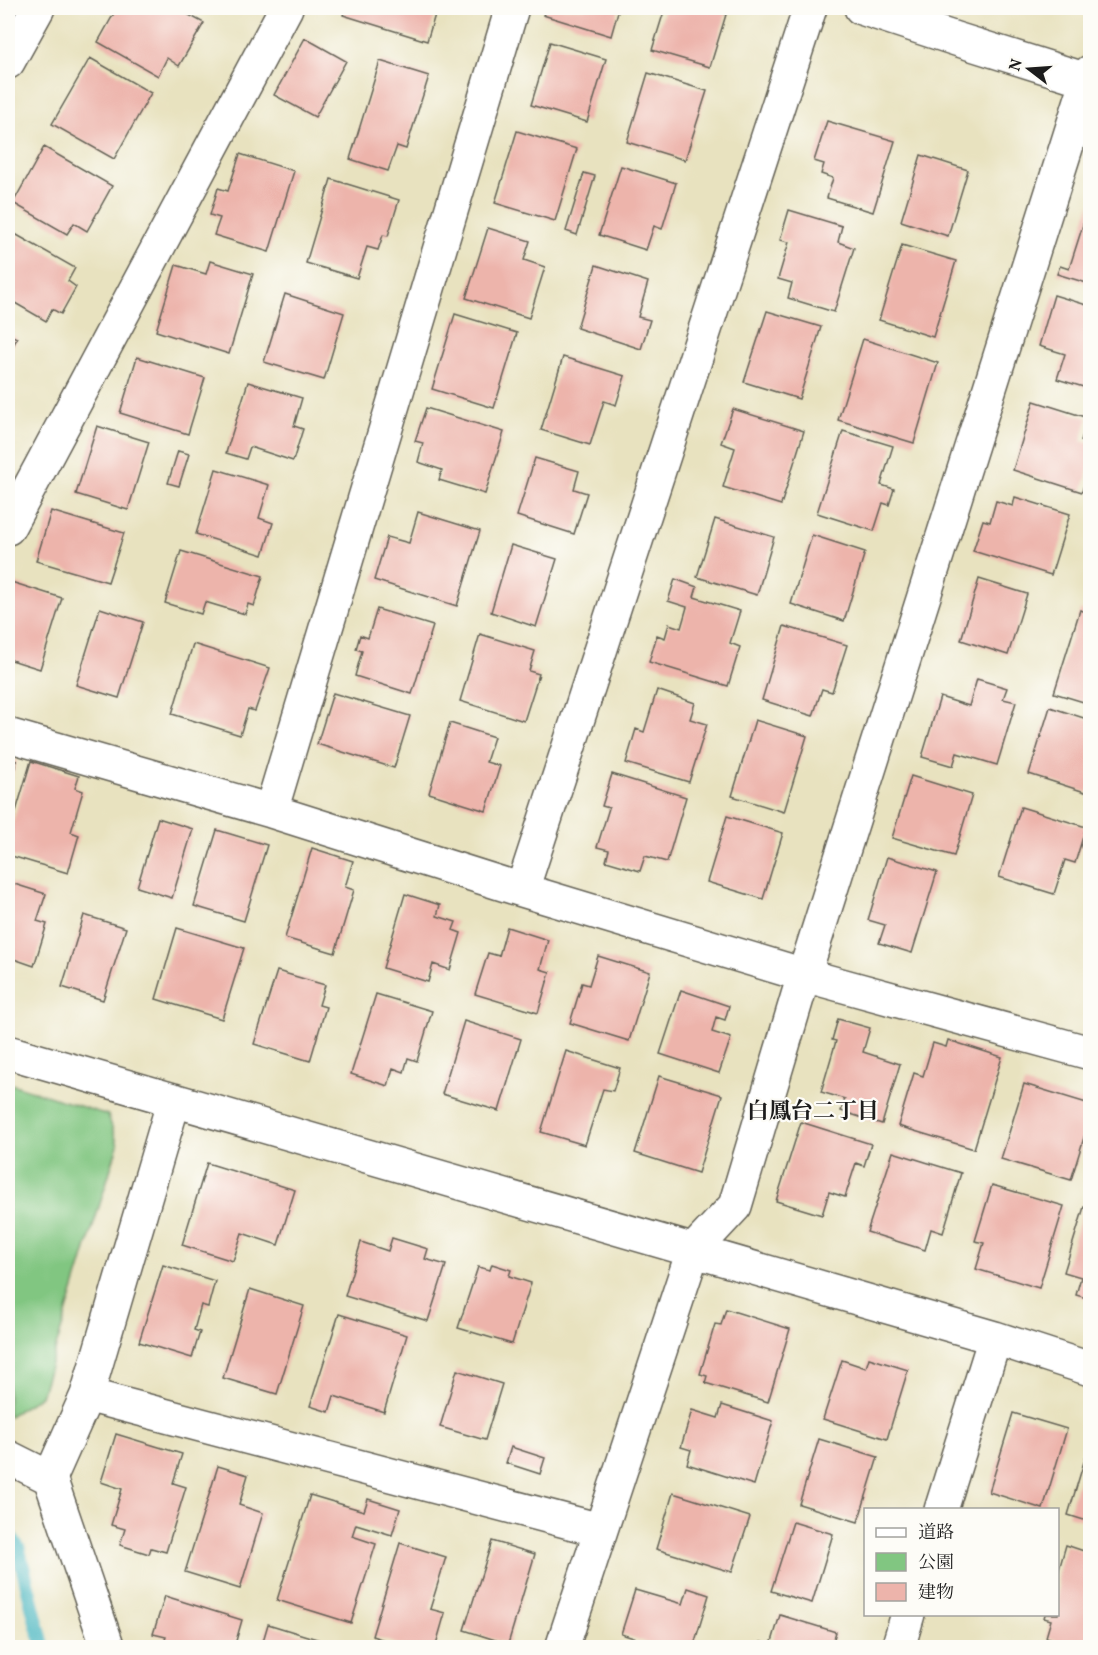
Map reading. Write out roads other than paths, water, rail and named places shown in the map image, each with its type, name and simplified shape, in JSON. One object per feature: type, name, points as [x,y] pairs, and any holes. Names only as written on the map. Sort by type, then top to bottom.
[{"type":"street","points":[[8,62],[38,8]]},
{"type":"street","points":[[8,528],[286,8]]},
{"type":"street","points":[[270,811],[512,8]]},
{"type":"street","points":[[522,890],[810,8]]},
{"type":"street","points":[[562,1647],[693,1251],[735,1206],[804,975],[1090,78],[956,39],[861,8]]},
{"type":"street","points":[[8,735],[270,811],[804,975],[1088,1045]]},
{"type":"street","points":[[8,1052],[995,1338],[1090,1369]]},
{"type":"street","points":[[108,1647],[50,1478],[87,1395],[174,1100]]},
{"type":"street","points":[[941,1508],[995,1338]]},
{"type":"street","points":[[87,1395],[600,1530]]},
{"type":"street","points":[[8,1457],[50,1478]]},
{"type":"waterway","points":[[8,1534],[18,1548],[43,1648]]},
{"type":"district","name":"白鳳台二丁目","points":[[813,1110]]}]
